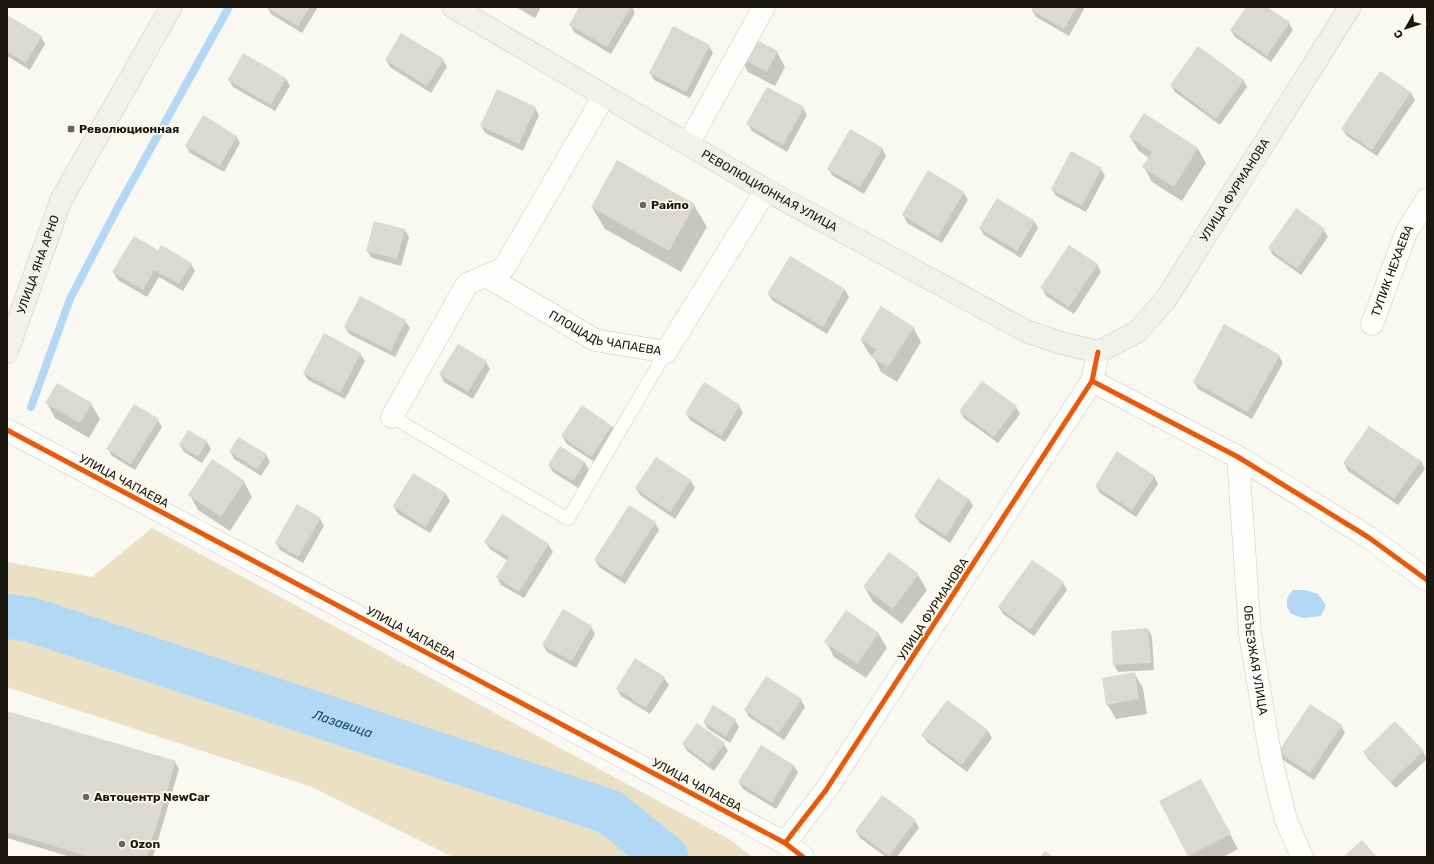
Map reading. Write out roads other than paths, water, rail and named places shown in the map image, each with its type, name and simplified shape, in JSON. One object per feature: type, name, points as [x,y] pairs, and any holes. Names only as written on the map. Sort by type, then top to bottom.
[{"type":"main road","name":"УЛИЦА ЯНА АРНО","points":[[7,352],[61,200],[171,7]]},
{"type":"main road","name":"РЕВОЛЮЦИОННАЯ УЛИЦА","points":[[452,7],[766,190],[1026,331],[1058,342],[1098,352]]},
{"type":"main road","name":"УЛИЦА ФУРМАНОВА","points":[[1098,352],[1137,332],[1166,299],[1350,7]]},
{"type":"street","points":[[688,144],[764,7]]},
{"type":"street","points":[[392,417],[467,284],[504,268],[604,96]]},
{"type":"street","name":"ПЛОЩАДЬ ЧАПАЕВА","points":[[486,276],[595,340],[666,352],[766,190]]},
{"type":"street","name":"ТУПИК НЕХАЕВА","points":[[1372,324],[1406,232],[1427,199]]},
{"type":"street","points":[[1098,352],[1092,381],[1238,457],[1368,537],[1427,580]]},
{"type":"street","name":"УЛИЦА ФУРМАНОВА","points":[[785,843],[826,790],[1092,381]]},
{"type":"street","name":"УЛИЦА ЧАПАЕВА","points":[[7,430],[785,843],[802,857]]},
{"type":"street","name":"ОБЪЕЗЖАЯ УЛИЦА","points":[[1238,457],[1250,634],[1271,759],[1286,820],[1302,857]]},
{"type":"lane","points":[[392,417],[568,519],[666,352]]},
{"type":"water","points":[[1293,590],[1306,590],[1318,594],[1326,605],[1321,616],[1302,618],[1290,613],[1287,606],[1287,598]]},
{"type":"waterway","points":[[31,407],[70,299],[117,209],[229,7]]},
{"type":"waterway","name":"Лазавица","points":[[7,616],[32,620],[610,812],[666,857]]},
{"type":"place","name":"Революционная","points":[[71,129]]},
{"type":"place","name":"Райпо","points":[[643,205]]},
{"type":"place","name":"Автоцентр NewCar","points":[[86,797]]},
{"type":"place","name":"Ozon","points":[[122,844]]}]
